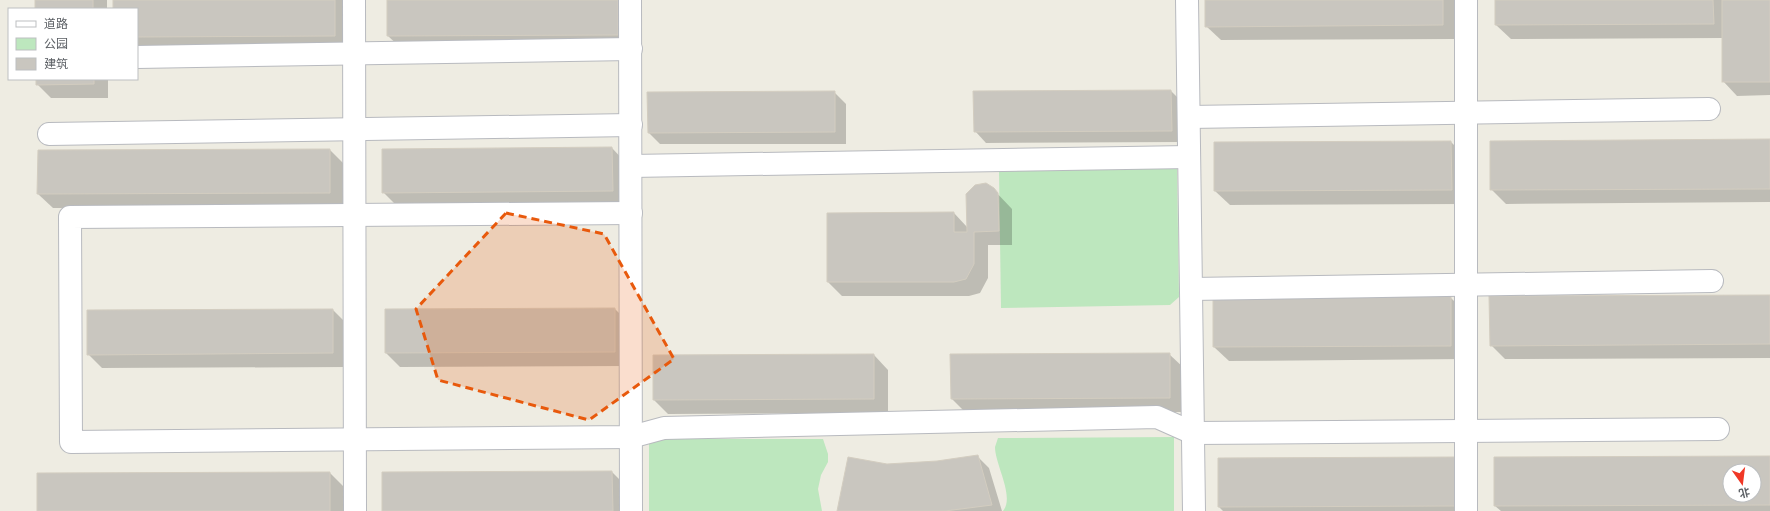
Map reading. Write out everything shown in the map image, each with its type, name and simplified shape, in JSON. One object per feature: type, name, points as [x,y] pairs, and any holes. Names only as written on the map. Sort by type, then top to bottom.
[{"type":"lane","points":[[354,0],[355,511]]},
{"type":"lane","points":[[630,0],[631,511]]},
{"type":"lane","points":[[1187,0],[1194,511]]},
{"type":"lane","points":[[1466,0],[1466,511]]},
{"type":"lane","points":[[138,57],[631,49]]},
{"type":"lane","points":[[1189,117],[1709,110]]},
{"type":"lane","points":[[49,134],[631,125]]},
{"type":"lane","points":[[631,166],[1189,157]]},
{"type":"lane","points":[[631,212],[70,217],[71,442],[631,437],[664,428],[1157,418],[1193,433],[1718,429]]},
{"type":"lane","points":[[1191,289],[1712,281]]},
{"type":"highlighted area","points":[[506,213],[604,234],[674,359],[589,420],[438,380],[416,309]]},
{"type":"green space","points":[[1177,167],[1179,297],[1170,305],[1001,308],[999,170]]},
{"type":"green space","points":[[1174,437],[1174,511],[1003,511],[1006,505],[1007,497],[1004,480],[996,454],[995,447],[998,438]]},
{"type":"green space","points":[[649,439],[823,439],[828,454],[828,462],[821,475],[818,489],[822,511],[649,511]]},
{"type":"building","points":[[35,0],[93,0],[93,8],[35,8]]},
{"type":"building","points":[[113,0],[335,0],[335,36],[138,37],[138,8],[113,8]]},
{"type":"building","points":[[387,0],[618,0],[618,35],[387,36]]},
{"type":"building","points":[[1205,0],[1443,0],[1443,25],[1205,27]]},
{"type":"building","points":[[1495,0],[1713,0],[1714,24],[1495,25]]},
{"type":"building","points":[[1722,0],[1770,0],[1770,82],[1722,82]]},
{"type":"building","points":[[36,80],[94,80],[94,84],[36,85]]},
{"type":"building","points":[[1171,90],[1172,131],[974,132],[973,91]]},
{"type":"building","points":[[835,91],[835,132],[648,133],[647,92]]},
{"type":"building","points":[[1770,139],[1770,189],[1490,190],[1490,141]]},
{"type":"building","points":[[1451,141],[1452,190],[1214,191],[1214,142]]},
{"type":"building","points":[[612,147],[613,191],[382,193],[382,149]]},
{"type":"building","points":[[330,149],[330,193],[37,194],[38,150]]},
{"type":"building","points":[[986,183],[994,188],[998,193],[999,231],[974,232],[974,264],[966,279],[954,282],[827,282],[827,213],[954,212],[954,232],[967,232],[966,194],[975,185]]},
{"type":"building","points":[[1770,295],[1770,344],[1490,346],[1489,296]]},
{"type":"building","points":[[1451,296],[1451,346],[1213,347],[1213,298]]},
{"type":"building","points":[[615,308],[615,352],[385,353],[385,309]]},
{"type":"building","points":[[333,309],[333,353],[87,355],[87,310]]},
{"type":"building","points":[[1170,353],[1170,398],[951,399],[950,354]]},
{"type":"building","points":[[874,354],[874,399],[653,400],[653,355]]},
{"type":"building","points":[[978,455],[992,505],[945,511],[837,511],[848,457],[887,464],[937,461]]},
{"type":"building","points":[[1770,456],[1770,505],[1494,506],[1494,457]]},
{"type":"building","points":[[1455,457],[1455,506],[1218,507],[1218,458]]},
{"type":"building","points":[[612,471],[613,511],[382,511],[382,472]]},
{"type":"building","points":[[330,472],[330,511],[37,511],[37,473]]}]
